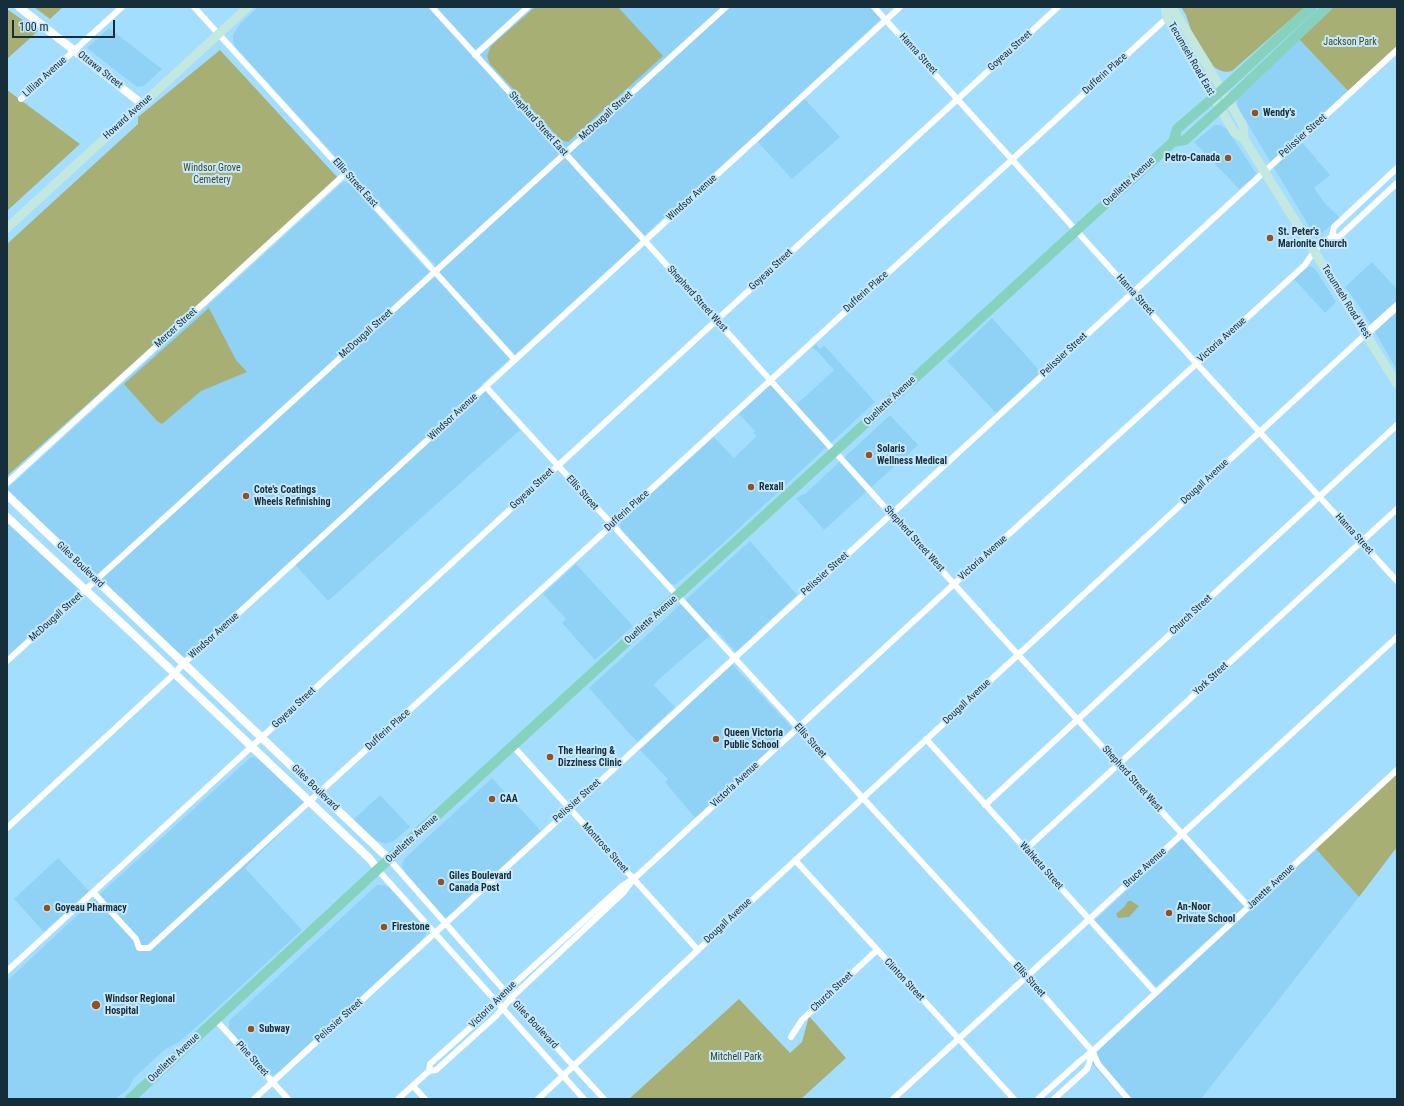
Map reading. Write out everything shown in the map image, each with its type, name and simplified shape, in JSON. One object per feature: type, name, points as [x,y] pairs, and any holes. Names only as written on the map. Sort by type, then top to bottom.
[{"type":"main road","name":"Howard Avenue","points":[[7,228],[248,7]]},
{"type":"main road","name":"Tecumseh Road East","points":[[1165,7],[1167,18],[1220,109]]},
{"type":"main road","name":"Tecumseh Road East","points":[[1172,7],[1222,90]]},
{"type":"main road","name":"Ouellette Avenue","points":[[130,1099],[389,859],[835,452],[1009,290],[1173,142],[1177,129],[1222,90],[1312,7]]},
{"type":"main road","name":"Ouellette Avenue","points":[[1173,142],[1185,140],[1220,109],[1327,7]]},
{"type":"main road","name":"Tecumseh Road West","points":[[1222,90],[1243,126],[1244,139]]},
{"type":"main road","name":"Tecumseh Road West","points":[[1220,109],[1234,132],[1244,139],[1397,384]]},
{"type":"street","name":"Ottawa Street","points":[[19,7],[142,104]]},
{"type":"street","name":"Lillian Avenue","points":[[21,99],[122,7]]},
{"type":"street","name":"Ellis Street East","points":[[194,7],[515,360]]},
{"type":"street","name":"Shephard Street East","points":[[432,7],[645,241]]},
{"type":"street","points":[[475,55],[528,7]]},
{"type":"street","name":"McDougall Street","points":[[7,661],[726,7]]},
{"type":"street","name":"Hanna Street","points":[[874,7],[958,98],[1196,363],[1397,581]]},
{"type":"street","name":"Windsor Avenue","points":[[7,828],[174,674],[184,663],[900,7]]},
{"type":"street","name":"Goyeau Street","points":[[7,971],[1058,7]]},
{"type":"street","name":"Dufferin Place","points":[[93,892],[136,939],[139,948],[149,948],[1167,18]]},
{"type":"street","name":"Pelissier Street","points":[[254,1099],[1397,50]]},
{"type":"street","name":"Victoria Avenue","points":[[429,1071],[430,1064],[490,1010],[505,992],[621,887],[633,879],[954,584],[1305,265],[1314,251],[1332,236],[1334,227],[1397,168]]},
{"type":"street","name":"Mercer Street","points":[[7,483],[346,173]]},
{"type":"street","name":"Victoria Avenue","points":[[1332,236],[1340,236],[1397,183]]},
{"type":"street","name":"Shepherd Street West","points":[[645,241],[954,584],[1249,907]]},
{"type":"street","name":"Dougall Avenue","points":[[538,1099],[563,1076],[572,1065],[1397,306]]},
{"type":"street","name":"Ellis Street","points":[[486,387],[1026,977],[1093,1052],[1098,1064],[1128,1099]]},
{"type":"street","name":"Church Street","points":[[985,805],[1397,425]]},
{"type":"street","name":"Giles Boulevard","points":[[7,495],[389,859],[505,992],[604,1099]]},
{"type":"street","name":"York Street","points":[[1026,849],[1397,509]]},
{"type":"street","name":"Giles Boulevard","points":[[7,517],[370,859],[378,870],[584,1099]]},
{"type":"street","name":"Bruce Avenue","points":[[893,1099],[1397,637]]},
{"type":"street","name":"Wahketa Street","points":[[926,739],[1156,993]]},
{"type":"street","name":"Montrose Street","points":[[513,746],[698,950]]},
{"type":"street","name":"Janette Avenue","points":[[1038,1099],[1080,1060],[1093,1052],[1397,770]]},
{"type":"street","name":"Clinton Street","points":[[795,860],[1014,1099]]},
{"type":"street","name":"Victoria Avenue","points":[[398,1099],[429,1071],[436,1070],[496,1016],[511,998],[624,892],[633,879]]},
{"type":"street","name":"Church Street","points":[[790,1037],[802,1020],[877,950]]},
{"type":"street","name":"Pine Street","points":[[216,1020],[288,1099]]},
{"type":"street","name":"Janette Avenue","points":[[1054,1099],[1087,1068],[1093,1052]]},
{"type":"street","points":[[413,1086],[425,1099]]},
{"type":"shaded area","points":[[258,7],[870,7],[881,19],[800,94],[840,137],[792,179],[753,137],[481,385],[520,430],[328,601],[291,560],[193,653],[184,657],[8,491],[8,488],[342,183],[346,182],[350,184],[428,271],[436,264],[432,262],[237,49],[233,42],[233,35],[240,24]]},
{"type":"shaded area","points":[[109,28],[162,69],[144,86],[137,87],[87,48]]},
{"type":"shaded area","points":[[1299,39],[1348,91],[1315,121],[1320,127],[1302,142],[1330,175],[1314,188],[1324,202],[1340,218],[1316,238],[1241,113],[1238,107],[1237,99]]},
{"type":"shaded area","points":[[1215,125],[1220,125],[1227,129],[1256,173],[1252,179],[1239,189],[1194,142]]},
{"type":"shaded area","points":[[1372,262],[1397,289],[1397,370],[1362,310],[1345,287]]},
{"type":"shaded area","points":[[1311,266],[1316,270],[1336,302],[1325,313],[1294,279],[1305,268]]},
{"type":"shaded area","points":[[992,318],[1041,372],[996,413],[947,361]]},
{"type":"shaded area","points":[[816,344],[820,349],[824,345],[875,402],[721,545],[675,585],[666,582],[621,530],[620,522],[714,437],[734,458],[757,436],[753,433],[755,431],[739,414],[768,387],[778,383],[797,404],[834,370],[816,350],[812,348]]},
{"type":"shaded area","points":[[890,415],[918,445],[824,530],[796,498],[806,493]]},
{"type":"shaded area","points":[[7,517],[85,590],[7,661]]},
{"type":"shaded area","points":[[750,541],[797,595],[736,652],[716,630],[658,680],[654,685],[675,707],[637,742],[589,688]]},
{"type":"shaded area","points":[[576,564],[633,626],[595,660],[562,623],[566,619],[543,594]]},
{"type":"shaded area","name":"Queen Victoria Public School","points":[[732,664],[793,729],[695,818],[665,782],[668,779],[640,750]]},
{"type":"shaded area","points":[[254,757],[258,759],[308,806],[245,868],[302,930],[201,1023],[179,1042],[164,1050],[134,1078],[128,1089],[115,1099],[7,1099],[7,981],[102,892],[250,758]]},
{"type":"shaded area","points":[[492,778],[541,831],[445,919],[405,873],[402,865],[404,859]]},
{"type":"shaded area","points":[[380,795],[410,827],[394,841],[385,844],[376,840],[353,820]]},
{"type":"shaded area","name":"An-Noor Private School","points":[[1182,839],[1244,907],[1156,987],[1095,920]]},
{"type":"shaded area","points":[[1315,848],[1359,897],[1201,1099],[1123,1099],[1089,1060],[1156,994]]},
{"type":"shaded area","points":[[58,858],[89,891],[44,932],[14,899]]},
{"type":"shaded area","points":[[377,885],[389,887],[425,926],[427,932],[424,938],[277,1074],[268,1074],[229,1029],[229,1021]]},
{"type":"green space","points":[[34,7],[63,7],[50,19]]},
{"type":"green space","points":[[535,7],[618,7],[663,56],[568,142],[561,140],[490,64],[487,56],[491,46]]},
{"type":"green space","points":[[1181,7],[1305,7],[1232,71],[1225,72],[1214,67],[1191,30],[1186,15]]},
{"type":"green space","name":"Jackson Park","points":[[1333,7],[1397,7],[1397,46],[1348,91],[1299,39]]},
{"type":"green space","points":[[7,9],[38,31],[7,59]]},
{"type":"green space","name":"Windsor Grove Cemetery","points":[[220,50],[339,179],[7,476],[7,244],[138,124],[138,117]]},
{"type":"green space","points":[[7,90],[80,144],[7,211]]},
{"type":"green space","points":[[209,308],[236,360],[247,372],[201,391],[162,424],[157,421],[124,384]]},
{"type":"green space","points":[[1397,774],[1397,847],[1359,897],[1315,848]]},
{"type":"green space","points":[[1128,901],[1131,901],[1139,906],[1129,917],[1118,918],[1116,914]]},
{"type":"green space","name":"Mitchell Park","points":[[739,999],[790,1053],[802,1042],[809,1016],[846,1058],[801,1099],[629,1099]]},
{"type":"place","name":"Wendy's","points":[[1255,113]]},
{"type":"place","name":"Petro-Canada","points":[[1228,158]]},
{"type":"place","name":"St. Peter's Marionite Church","points":[[1270,238]]},
{"type":"place","name":"Solaris Wellness Medical","points":[[869,455]]},
{"type":"place","name":"Rexall","points":[[751,487]]},
{"type":"place","name":"Cote's Coatings Wheels Refinishing","points":[[246,496]]},
{"type":"place","name":"Queen Victoria Public School","points":[[716,739]]},
{"type":"place","name":"The Hearing & Dizziness Clinic","points":[[550,757]]},
{"type":"place","name":"CAA","points":[[492,799]]},
{"type":"place","name":"Giles Boulevard Canada Post","points":[[441,882]]},
{"type":"place","name":"Goyeau Pharmacy","points":[[47,908]]},
{"type":"place","name":"An-Noor Private School","points":[[1169,913]]},
{"type":"place","name":"Firestone","points":[[384,927]]},
{"type":"place","name":"Windsor Regional Hospital","points":[[96,1005]]},
{"type":"place","name":"Subway","points":[[251,1029]]}]
